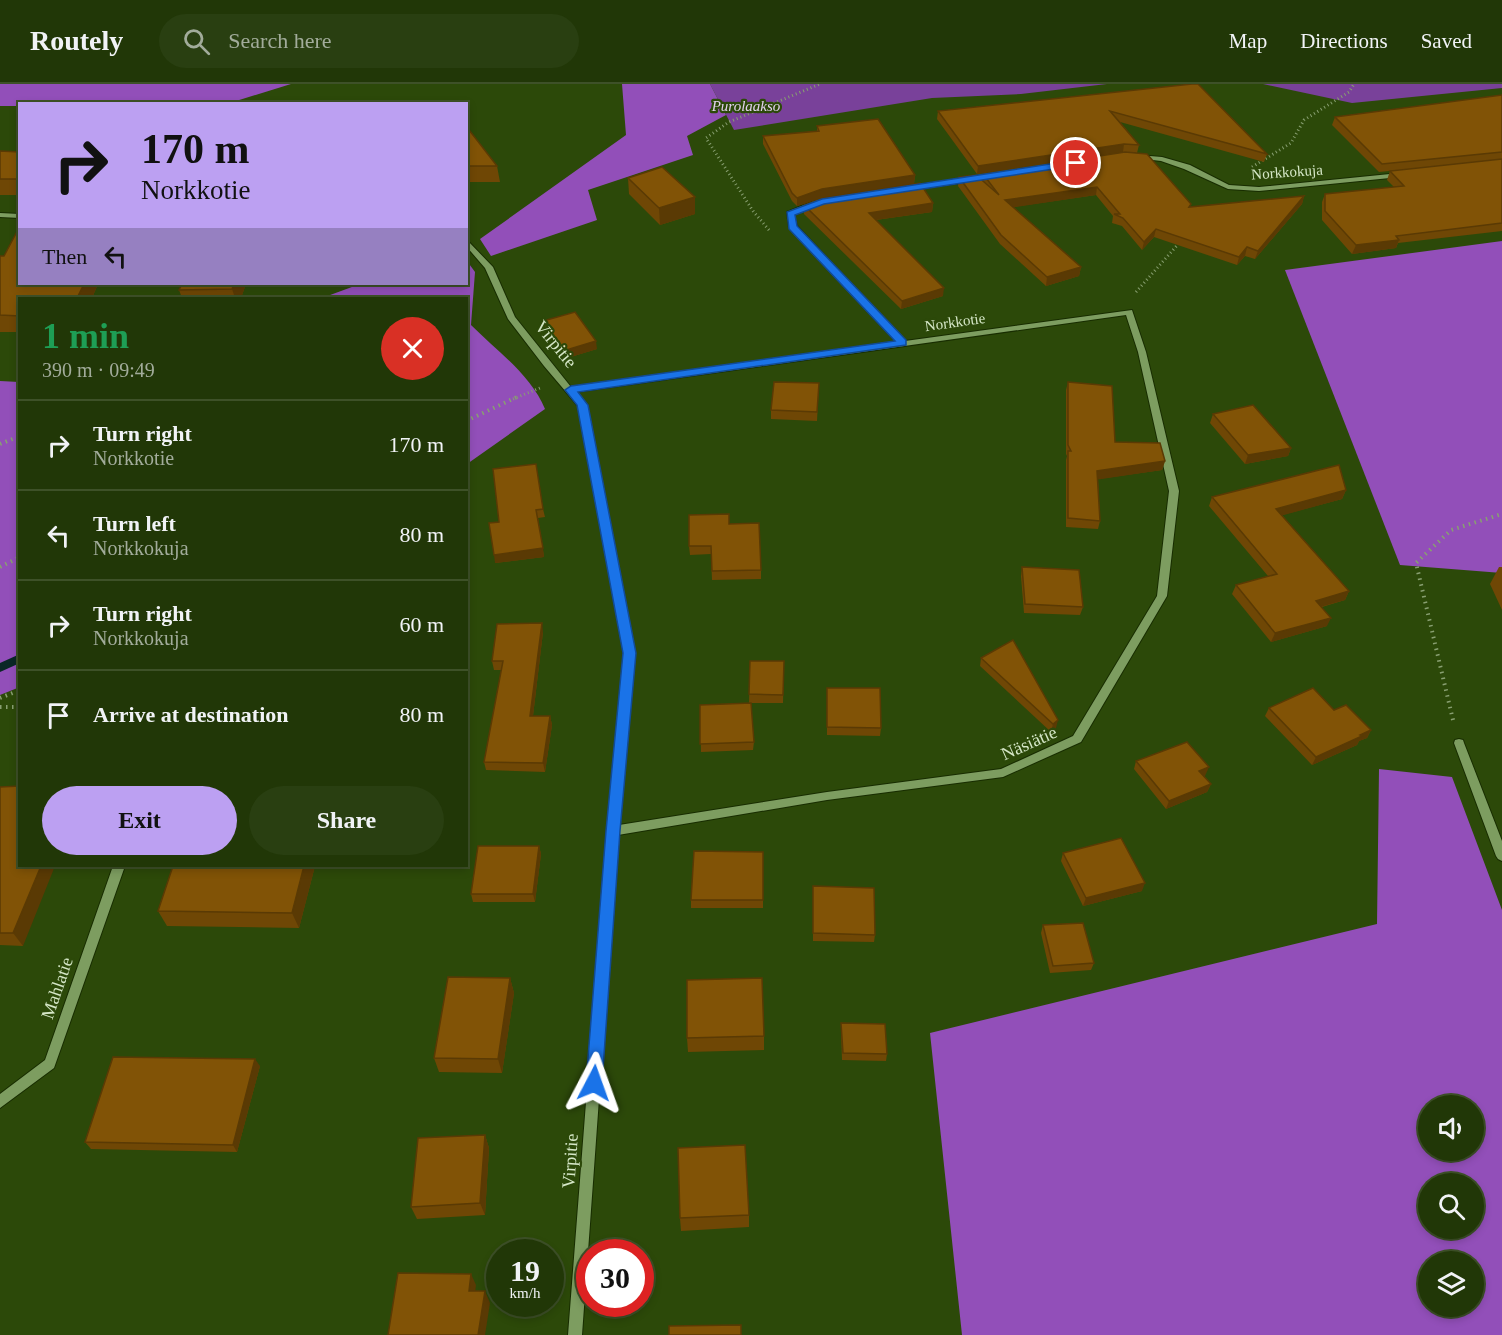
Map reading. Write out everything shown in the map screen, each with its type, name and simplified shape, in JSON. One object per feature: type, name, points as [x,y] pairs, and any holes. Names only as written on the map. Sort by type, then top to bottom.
[{"type":"street","name":"Norkkokuja","points":[[1133,157],[1162,159],[1179,164],[1228,187],[1259,189],[1407,174]]},
{"type":"street","points":[[903,189],[1007,174]]},
{"type":"street","points":[[822,202],[790,214],[793,227],[902,343]]},
{"type":"street","points":[[0,215],[18,216]]},
{"type":"street","name":"Virpitie","points":[[468,243],[489,267],[511,317],[582,405],[630,653],[613,831],[575,1335]]},
{"type":"street","name":"Norkkotie","points":[[571,390],[1129,312]]},
{"type":"street","name":"Näsiätie","points":[[613,831],[827,796],[1003,773],[1077,739],[1162,596],[1174,491],[1142,352],[1129,312]]},
{"type":"street","points":[[1459,743],[1502,856]]},
{"type":"street","name":"Mahlatie","points":[[0,1102],[50,1064],[119,867]]},
{"type":"path","points":[[753,211],[706,138],[729,122],[820,84]]},
{"type":"path","points":[[1228,187],[1248,169],[1291,143],[1304,120],[1349,92],[1354,84]]},
{"type":"path","points":[[1129,312],[1133,296],[1184,237]]},
{"type":"path","points":[[468,420],[507,401],[561,380]]},
{"type":"path","points":[[0,444],[18,436]]},
{"type":"path","points":[[1459,743],[1416,563],[1450,530],[1502,514]]},
{"type":"path","points":[[0,567],[18,558]]},
{"type":"path","points":[[0,698],[18,691]]},
{"type":"path","points":[[0,707],[18,707]]},
{"type":"green space","name":"Purolaakso","points":[[710,84],[1107,84],[1021,94],[932,98],[734,130]]},
{"type":"green space","points":[[1263,84],[1502,84],[1502,88],[1352,103]]},
{"type":"shaded area","points":[[0,84],[291,84],[236,101],[18,102],[18,106],[0,106]]},
{"type":"shaded area","points":[[622,84],[710,84],[726,115],[687,136],[693,155],[588,190],[597,220],[491,256],[480,239],[626,135]]},
{"type":"shaded area","points":[[1502,241],[1502,573],[1400,565],[1285,270]]},
{"type":"shaded area","points":[[468,262],[475,272],[471,325],[522,374],[545,409],[468,463],[468,297],[325,297],[357,285],[468,285]]},
{"type":"shaded area","points":[[0,381],[18,382],[18,688],[0,695]]},
{"type":"shaded area","points":[[1379,769],[1452,777],[1502,910],[1502,1335],[962,1335],[930,1033],[1377,924]]},
{"type":"building","points":[[1198,84],[1267,154],[1110,111],[1139,145],[1124,144],[978,166],[938,111]]},
{"type":"building","points":[[1502,95],[1502,152],[1382,164],[1335,117]]},
{"type":"building","points":[[878,119],[915,175],[822,189],[797,198],[792,193],[763,136],[819,131],[817,126]]},
{"type":"building","points":[[468,129],[497,166],[468,166]]},
{"type":"building","points":[[0,151],[18,152],[18,179],[0,179]]},
{"type":"building","points":[[1125,152],[1147,154],[1191,204],[1189,207],[1304,196],[1258,251],[1247,247],[1239,257],[1156,229],[1144,242],[1123,218],[1114,214],[1120,214],[1097,187],[1005,200],[1081,267],[1047,277],[1001,235],[959,177],[976,175],[999,195],[983,174]]},
{"type":"building","points":[[1502,159],[1502,223],[1396,236],[1399,240],[1356,245],[1325,211],[1325,194],[1404,186],[1390,171]]},
{"type":"building","points":[[662,167],[695,197],[659,208],[628,178]]},
{"type":"building","points":[[920,183],[933,203],[869,213],[944,288],[902,301],[804,205],[824,198]]},
{"type":"building","points":[[18,230],[18,285],[84,285],[78,297],[18,297],[18,316],[0,315],[0,256],[4,256]]},
{"type":"building","points":[[182,285],[234,285],[232,289],[179,290]]},
{"type":"building","points":[[575,312],[596,341],[563,351],[543,321]]},
{"type":"building","points":[[774,382],[819,383],[817,412],[771,410]]},
{"type":"building","points":[[1068,382],[1112,386],[1115,442],[1160,443],[1165,461],[1097,471],[1100,521],[1068,518],[1068,451],[1071,451],[1068,445]]},
{"type":"building","points":[[1253,405],[1291,448],[1248,455],[1213,414]]},
{"type":"building","points":[[536,464],[543,509],[536,510],[543,548],[494,555],[489,523],[499,522],[493,469]]},
{"type":"building","points":[[1339,465],[1346,490],[1276,509],[1349,591],[1316,601],[1331,618],[1275,633],[1236,585],[1277,574],[1212,497]]},
{"type":"building","points":[[729,514],[729,524],[759,523],[761,570],[712,571],[711,546],[689,546],[689,515]]},
{"type":"building","points":[[1022,567],[1079,570],[1083,607],[1025,604]]},
{"type":"building","points":[[542,623],[530,716],[550,716],[543,763],[484,762],[503,661],[492,661],[497,624]]},
{"type":"building","points":[[1013,640],[1058,720],[1053,724],[981,658]]},
{"type":"building","points":[[750,661],[784,661],[783,695],[749,694]]},
{"type":"building","points":[[827,688],[880,688],[881,728],[827,727]]},
{"type":"building","points":[[1313,688],[1334,710],[1346,705],[1371,730],[1316,757],[1269,708]]},
{"type":"building","points":[[751,703],[754,742],[700,744],[700,705]]},
{"type":"building","points":[[1187,742],[1209,767],[1199,771],[1211,784],[1169,801],[1136,761]]},
{"type":"building","points":[[18,786],[18,867],[41,867],[13,933],[0,933],[0,787]]},
{"type":"building","points":[[1121,838],[1145,883],[1086,898],[1063,853]]},
{"type":"building","points":[[478,846],[539,846],[533,894],[471,894]]},
{"type":"building","points":[[694,851],[763,852],[763,900],[691,900]]},
{"type":"building","points":[[173,867],[304,867],[292,913],[158,911]]},
{"type":"building","points":[[813,886],[874,888],[875,935],[813,933]]},
{"type":"building","points":[[1083,923],[1094,963],[1053,966],[1043,925]]},
{"type":"building","points":[[448,977],[510,978],[498,1059],[434,1058]]},
{"type":"building","points":[[762,978],[764,1036],[687,1038],[687,980]]},
{"type":"building","points":[[841,1023],[885,1024],[887,1054],[843,1053]]},
{"type":"building","points":[[113,1057],[255,1059],[233,1145],[85,1142]]},
{"type":"building","points":[[485,1135],[480,1203],[411,1207],[418,1138]]},
{"type":"building","points":[[745,1145],[749,1215],[680,1218],[678,1148]]},
{"type":"building","points":[[398,1273],[471,1274],[469,1291],[485,1291],[478,1335],[388,1335]]},
{"type":"building","points":[[741,1325],[741,1335],[669,1335],[669,1326]]},
{"type":"waterway","points":[[0,668],[18,659]]},
{"type":"route","points":[[594,1083],[613,831],[630,653],[582,405],[571,390],[902,343],[793,227],[790,214],[800,208],[822,202],[1076,163]]}]
